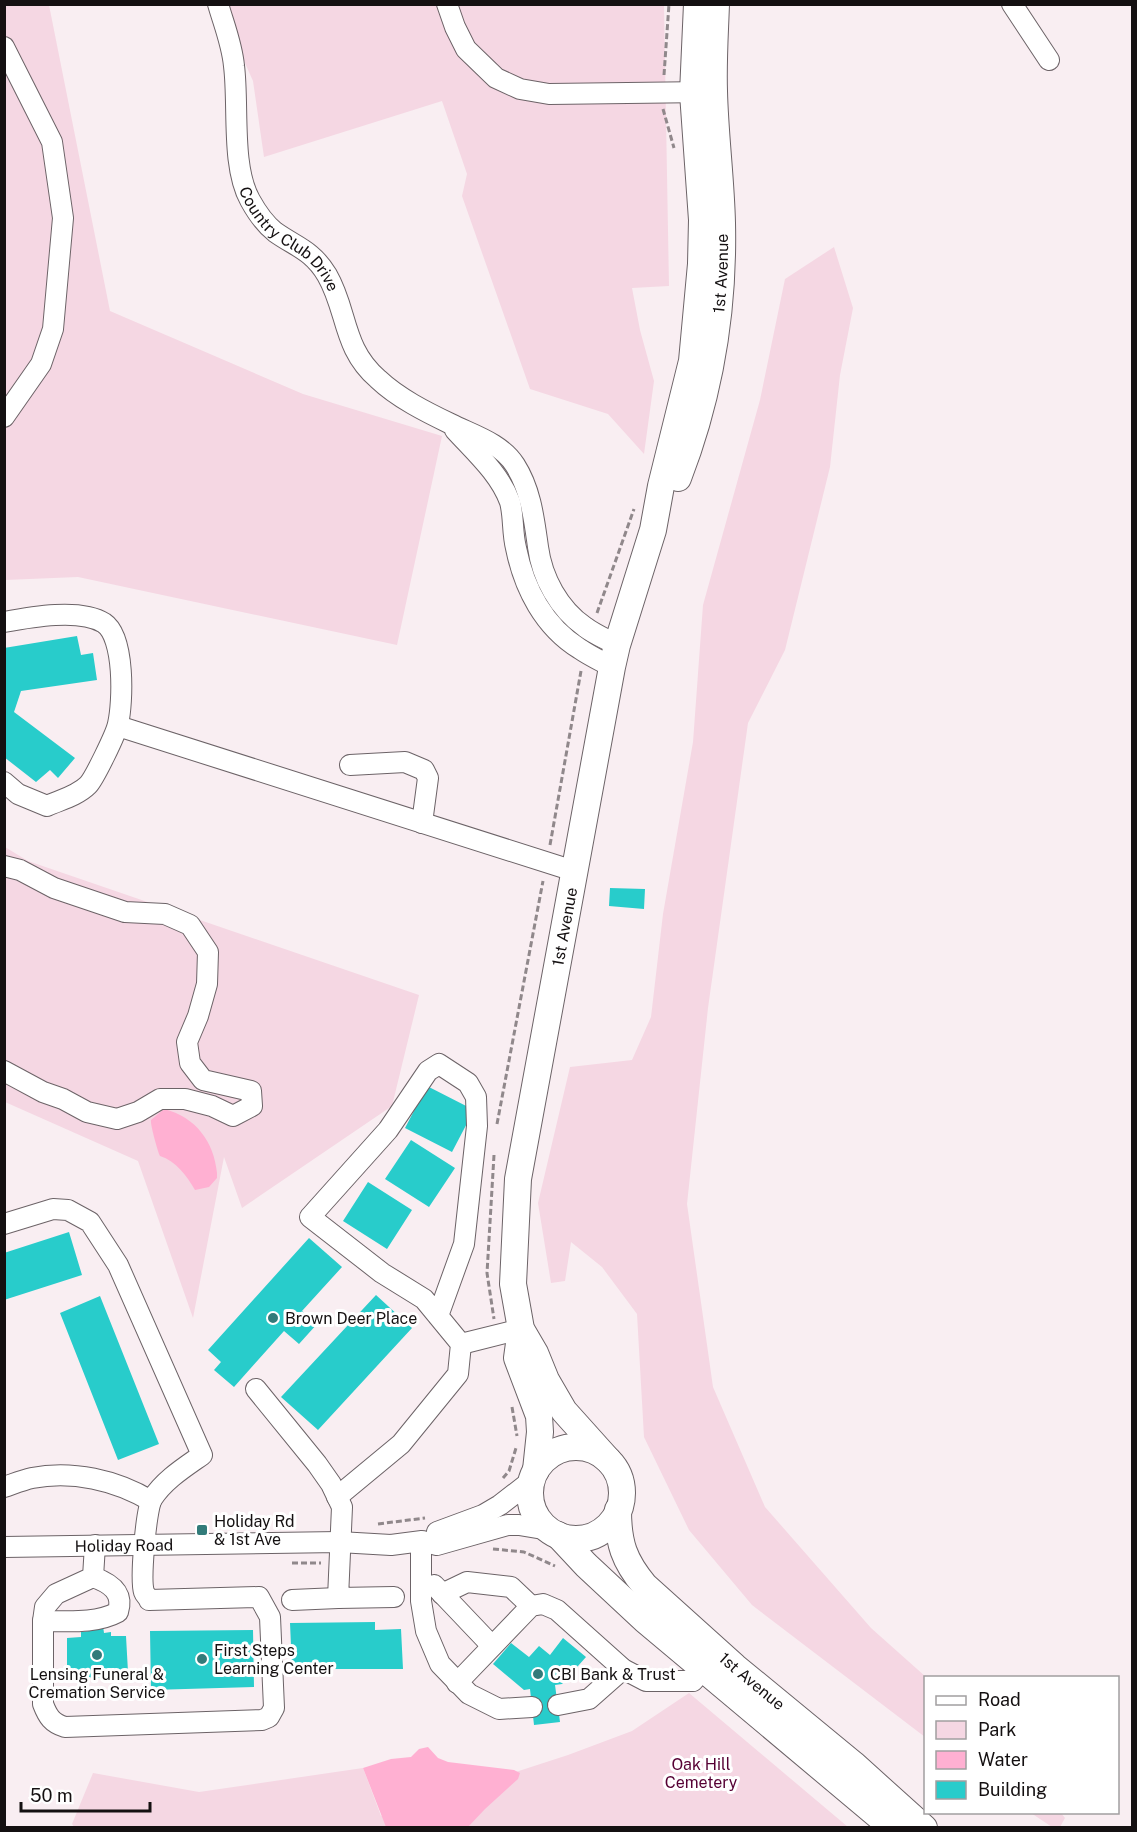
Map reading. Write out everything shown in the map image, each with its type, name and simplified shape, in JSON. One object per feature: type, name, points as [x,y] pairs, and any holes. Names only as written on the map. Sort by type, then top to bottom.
[{"type":"main road","name":"1st Avenue","points":[[534,1475],[540,1432],[539,1416],[517,1358],[521,1329],[513,1284],[518,1179],[614,656],[652,530],[675,485],[691,444],[703,402],[718,307],[722,224],[704,92],[697,4]]},
{"type":"main road","name":"1st Avenue","points":[[704,92],[716,4]]},
{"type":"main road","name":"1st Avenue","points":[[521,1329],[564,1411],[608,1460]]},
{"type":"main road","points":[[584,1448],[597,1452],[608,1460],[621,1484],[621,1497],[618,1510],[610,1523],[600,1532],[572,1539],[553,1533],[539,1521],[532,1509],[530,1495],[534,1475],[545,1459],[557,1451],[584,1448]]},
{"type":"main road","name":"1st Avenue","points":[[618,1510],[620,1540],[625,1557],[633,1572],[645,1586],[735,1667],[853,1764],[924,1827]]},
{"type":"main road","name":"1st Avenue","points":[[553,1533],[645,1620],[893,1827]]},
{"type":"street","points":[[447,4],[466,49],[496,78],[520,89],[549,94],[704,92]]},
{"type":"street","points":[[1012,4],[1049,60]]},
{"type":"street","name":"Country Club Drive","points":[[223,6],[234,65],[239,160],[242,180],[249,199],[261,217],[275,231],[298,245],[326,273],[336,293],[350,340],[362,361],[375,377],[391,391],[449,423],[495,474],[503,486],[514,520],[514,540],[519,564],[543,615],[559,634],[579,649],[614,656]]},
{"type":"street","points":[[4,46],[52,142],[63,218],[53,329],[41,364],[4,417]]},
{"type":"street","points":[[4,622],[67,615],[92,618],[111,630],[117,642],[120,675],[118,726],[90,784],[80,792],[47,806],[18,794],[4,782]]},
{"type":"street","points":[[118,726],[573,871]]},
{"type":"street","points":[[350,765],[405,762],[424,770],[428,778],[422,823]]},
{"type":"street","points":[[4,866],[20,870],[54,888],[125,912],[165,914],[190,925],[208,952],[207,984],[198,1017],[187,1042],[190,1063],[203,1080],[251,1091],[252,1106],[233,1116],[212,1106],[185,1098],[160,1099],[138,1113],[117,1119],[87,1112],[4,1071]]},
{"type":"street","points":[[337,1497],[401,1444],[458,1374],[461,1344],[424,1299],[382,1273],[310,1217],[388,1130],[428,1071],[439,1064],[468,1083],[476,1097],[477,1126],[465,1244],[438,1316]]},
{"type":"street","points":[[4,1224],[53,1209],[68,1210],[90,1222],[118,1265],[202,1455],[176,1473],[151,1501],[143,1544],[144,1592],[149,1600],[259,1598],[266,1606],[270,1617],[274,1708],[269,1717],[262,1720],[65,1727],[54,1724],[46,1714],[43,1704],[43,1621],[45,1607],[56,1594],[93,1577],[106,1581],[120,1598],[118,1612],[110,1616],[87,1621],[43,1621]]},
{"type":"street","points":[[461,1344],[521,1329]]},
{"type":"street","points":[[256,1389],[317,1464],[331,1484],[342,1507],[338,1598]]},
{"type":"street","points":[[4,1486],[31,1478],[64,1474],[96,1479],[134,1491],[151,1501]]},
{"type":"street","name":"Holiday Road","points":[[421,1541],[435,1532],[483,1515],[500,1505],[534,1475]]},
{"type":"street","name":"Holiday Road","points":[[4,1547],[339,1542],[391,1545],[421,1541],[437,1545],[508,1525],[519,1525],[553,1533]]},
{"type":"street","points":[[421,1541],[421,1601],[426,1631],[440,1664],[469,1694],[499,1709],[532,1707]]},
{"type":"street","points":[[93,1577],[95,1545]]},
{"type":"street","points":[[442,1594],[467,1582],[511,1587],[531,1606]]},
{"type":"street","points":[[422,1585],[434,1585],[492,1646]]},
{"type":"street","points":[[291,1600],[394,1597]]},
{"type":"street","points":[[457,1683],[531,1606],[543,1604],[557,1610],[623,1669],[646,1681],[693,1681],[703,1669]]},
{"type":"street","points":[[558,1705],[590,1699],[623,1669]]},
{"type":"path","points":[[374,1525],[427,1517]]},
{"type":"green space","points":[[4,5],[49,5],[110,311],[303,394],[442,436],[397,645],[78,577],[5,580]]},
{"type":"green space","points":[[219,5],[664,5],[669,286],[632,288],[640,330],[654,381],[644,454],[608,414],[530,389],[462,196],[467,174],[442,101],[264,157],[253,81]]},
{"type":"green space","points":[[834,247],[853,308],[840,375],[830,467],[785,650],[748,723],[708,1008],[687,1204],[713,1387],[765,1507],[871,1628],[925,1676],[924,1736],[752,1605],[689,1530],[644,1437],[637,1314],[602,1267],[571,1242],[565,1281],[551,1283],[538,1203],[570,1067],[632,1060],[651,1017],[663,914],[693,742],[703,605],[760,400],[785,279]]},
{"type":"green space","points":[[5,847],[28,861],[419,995],[392,1106],[242,1208],[224,1157],[193,1318],[138,1161],[5,1102]]},
{"type":"green space","name":"Oak Hill Cemetery","points":[[689,1693],[848,1827],[75,1828],[72,1824],[93,1773],[199,1792],[363,1768],[381,1816],[568,1755],[632,1731]]},
{"type":"green space","points":[[1032,1814],[1062,1814],[1065,1818],[1060,1827],[1052,1827]]},
{"type":"water","points":[[164,1109],[185,1118],[201,1132],[207,1141],[217,1173],[217,1178],[209,1187],[195,1190],[171,1161],[160,1156],[151,1120]]},
{"type":"water","points":[[428,1747],[438,1758],[448,1762],[514,1770],[520,1773],[518,1779],[468,1827],[386,1827],[363,1768],[391,1759],[411,1757],[419,1749]]},
{"type":"building","points":[[77,636],[81,655],[93,653],[97,680],[21,691],[14,712],[75,758],[58,778],[50,770],[36,782],[4,757],[4,648]]},
{"type":"building","points":[[610,888],[645,889],[644,909],[609,906]]},
{"type":"building","points":[[427,1086],[474,1110],[452,1152],[405,1128]]},
{"type":"building","points":[[411,1140],[455,1168],[429,1207],[385,1179]]},
{"type":"building","points":[[368,1182],[412,1210],[387,1249],[343,1221]]},
{"type":"building","points":[[69,1232],[82,1275],[4,1300],[4,1253]]},
{"type":"building","name":"Brown Deer Place","points":[[309,1238],[342,1267],[302,1311],[317,1324],[299,1344],[284,1331],[234,1387],[214,1370],[221,1362],[208,1350]]},
{"type":"building","name":"Brown Deer Place","points":[[376,1295],[412,1328],[318,1430],[281,1397]]},
{"type":"building","points":[[100,1296],[159,1444],[118,1460],[60,1313]]},
{"type":"building","points":[[375,1622],[375,1630],[401,1629],[403,1669],[292,1669],[290,1623]]},
{"type":"building","name":"Lensing Funeral & Cremation Service","points":[[88,1626],[103,1626],[104,1633],[111,1632],[111,1636],[126,1636],[128,1672],[105,1673],[105,1677],[94,1678],[67,1673],[67,1638],[81,1637],[81,1632],[89,1631]]},
{"type":"building","name":"First Steps Learning Center","points":[[253,1630],[254,1687],[151,1690],[150,1631]]},
{"type":"building","name":"CBI Bank & Trust","points":[[563,1638],[586,1657],[562,1684],[555,1685],[560,1722],[534,1725],[530,1689],[524,1690],[493,1664],[511,1643],[529,1657],[539,1646],[550,1655]]},
{"type":"place","name":"Brown Deer Place","points":[[273,1318]]},
{"type":"place","name":"Holiday Rd & 1st Ave","points":[[202,1530]]},
{"type":"place","name":"Lensing Funeral & Cremation Service","points":[[97,1655]]},
{"type":"place","name":"First Steps Learning Center","points":[[202,1659]]},
{"type":"place","name":"CBI Bank & Trust","points":[[538,1674]]}]
